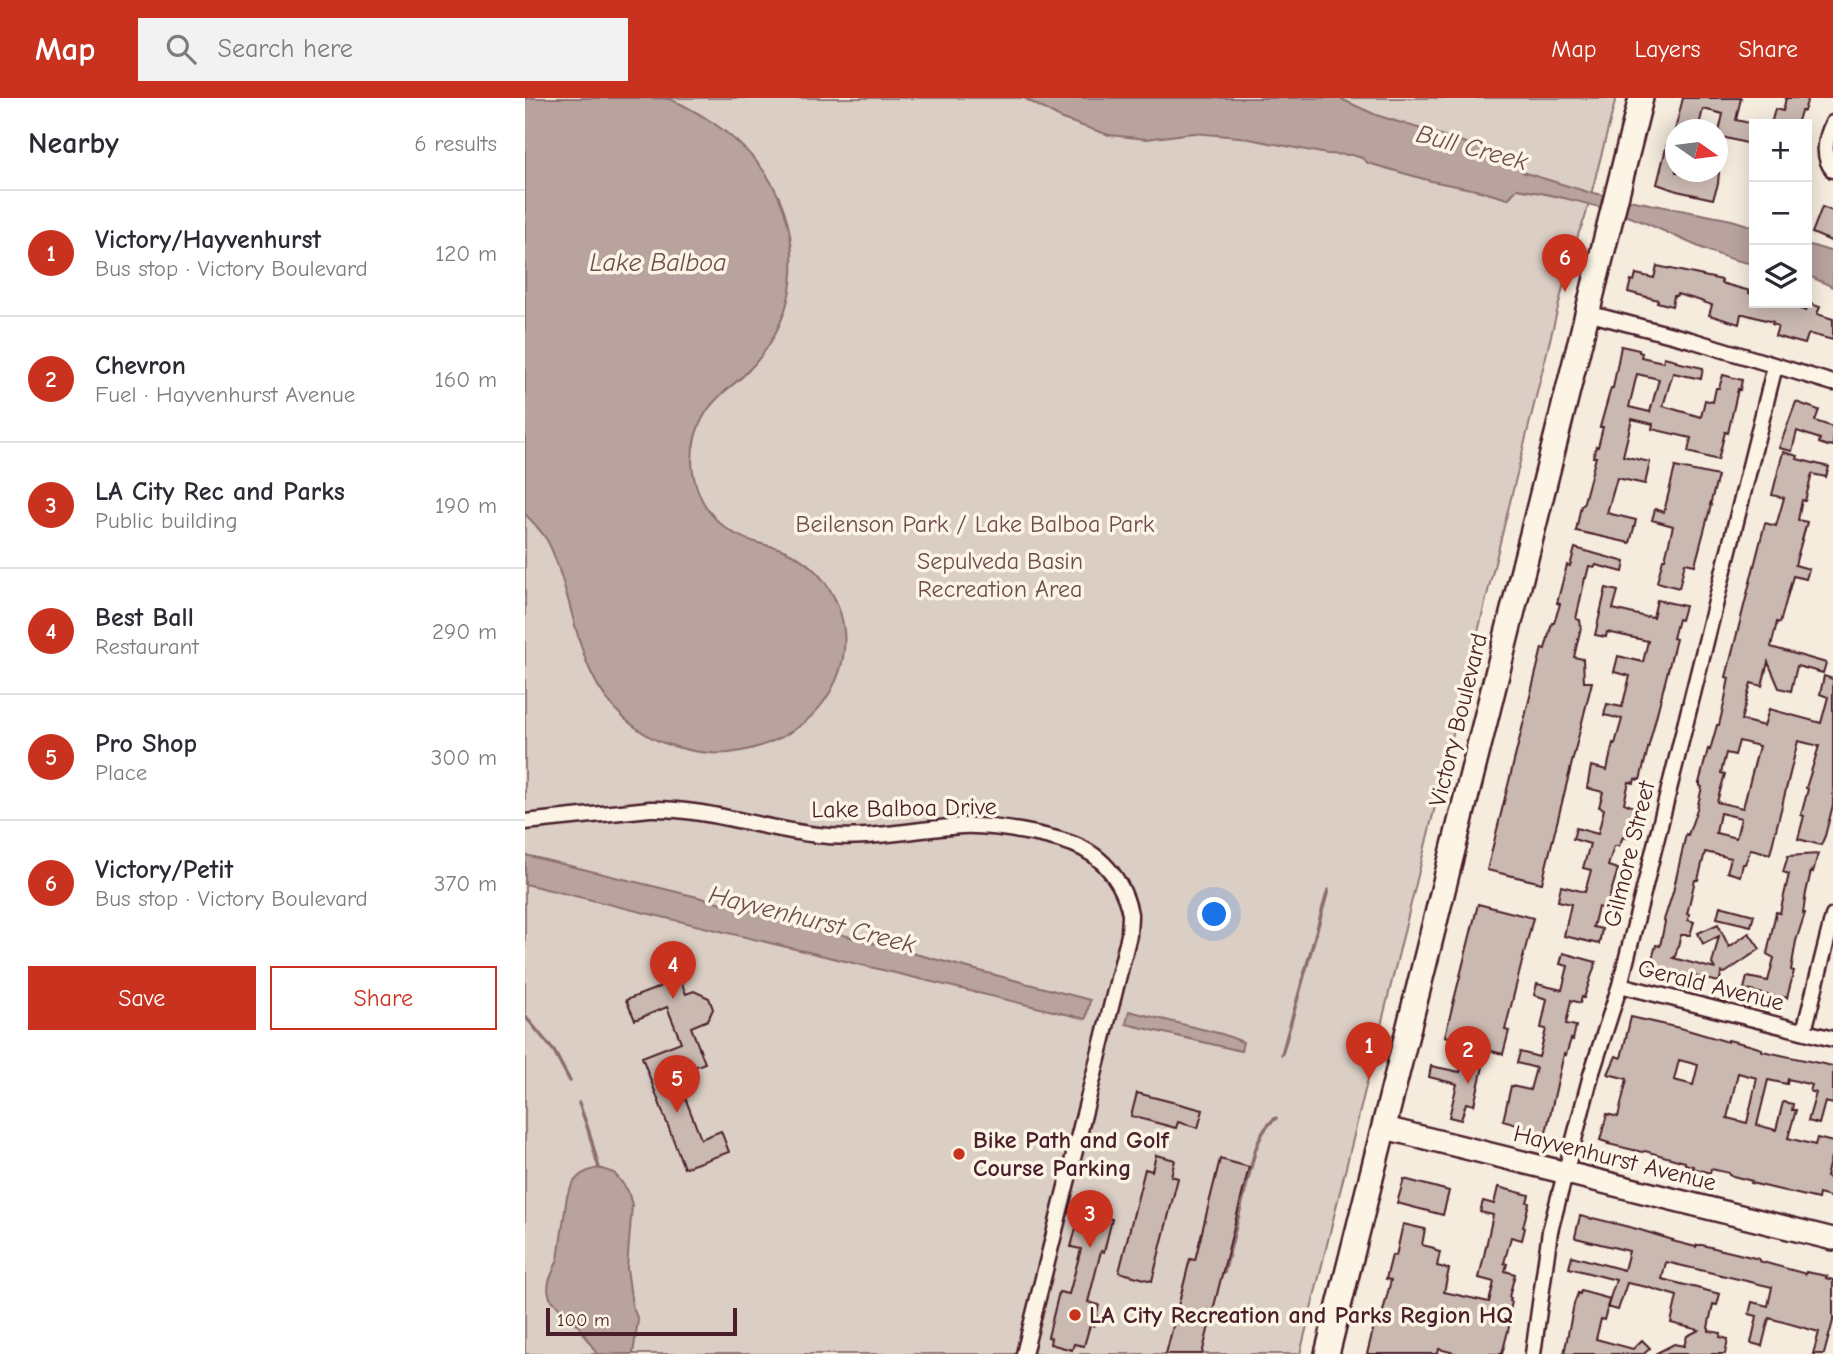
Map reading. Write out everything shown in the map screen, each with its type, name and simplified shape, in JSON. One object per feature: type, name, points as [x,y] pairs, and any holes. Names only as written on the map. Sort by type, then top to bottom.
[{"type":"main road","name":"Victory Boulevard","points":[[1327,1354],[1641,98]]},
{"type":"main road","name":"Hayvenhurst Avenue","points":[[1385,1128],[1833,1239]]},
{"type":"street","points":[[1831,169],[1826,143],[1833,122]]},
{"type":"street","points":[[1587,313],[1691,340],[1833,383]]},
{"type":"street","name":"Gilmore Street","points":[[1533,1354],[1550,1231],[1591,1075],[1619,985],[1776,366]]},
{"type":"street","name":"Lake Balboa Drive","points":[[525,822],[667,809],[692,811],[819,836],[846,837],[964,826],[991,827],[1059,839],[1090,852],[1101,860],[1125,894],[1130,914],[1129,935],[1024,1354]]},
{"type":"street","points":[[1804,1031],[1833,916]]},
{"type":"street","name":"Gerald Avenue","points":[[1619,985],[1833,1039]]},
{"type":"green space","name":"Sepulveda Basin Recreation Area","points":[[525,98],[1616,98],[1585,218],[1566,275],[1300,1354],[525,1354]]},
{"type":"water","name":"Lake Balboa","points":[[525,98],[649,98],[675,101],[712,122],[748,152],[766,174],[784,211],[792,252],[792,273],[784,313],[760,358],[705,414],[695,437],[692,462],[697,488],[712,515],[735,534],[781,549],[801,559],[825,582],[840,612],[844,636],[843,659],[830,693],[804,722],[769,743],[729,753],[694,751],[656,740],[626,720],[611,705],[591,672],[554,554],[545,537],[525,514]]},
{"type":"water","name":"Bull Creek","points":[[1024,98],[1339,98],[1376,115],[1512,157],[1522,172],[1588,192],[1749,225],[1749,263],[1712,252],[1629,217],[1564,198],[1517,189],[1508,199],[1431,181],[1368,163],[1352,155],[1327,154],[1239,137],[1193,133],[1147,139],[1109,135],[1062,119]]},
{"type":"water","points":[[1812,246],[1833,252],[1833,287],[1812,277]]},
{"type":"water","points":[[525,855],[714,901],[1090,1000],[1086,1019],[525,884]]},
{"type":"water","points":[[1129,1011],[1222,1034],[1243,1042],[1241,1051],[1126,1024]]},
{"type":"water","points":[[599,1168],[614,1173],[628,1191],[632,1205],[627,1268],[632,1305],[638,1320],[633,1354],[597,1354],[576,1322],[550,1298],[548,1290],[558,1259],[569,1190],[575,1180],[587,1171]]},
{"type":"building","points":[[1683,98],[1741,98],[1736,120],[1749,123],[1749,144],[1728,138],[1728,119],[1722,119],[1723,114],[1703,109],[1701,119],[1678,119]]},
{"type":"building","points":[[1786,98],[1808,98],[1799,119],[1772,119],[1775,109],[1783,111]]},
{"type":"building","points":[[1665,152],[1665,182],[1718,182],[1713,199],[1657,184]]},
{"type":"building","points":[[1822,207],[1833,211],[1833,242],[1812,233]]},
{"type":"building","points":[[1657,266],[1722,280],[1721,283],[1749,291],[1749,308],[1797,308],[1806,311],[1807,308],[1812,308],[1812,304],[1820,307],[1817,314],[1833,319],[1833,340],[1810,334],[1805,344],[1775,336],[1778,326],[1772,324],[1773,322],[1741,314],[1739,324],[1709,315],[1712,305],[1698,300],[1677,294],[1672,306],[1628,292],[1631,280],[1634,281],[1636,274],[1654,278]]},
{"type":"building","points":[[1621,346],[1639,350],[1641,357],[1663,362],[1664,357],[1703,368],[1701,379],[1673,373],[1663,406],[1701,417],[1705,400],[1713,402],[1723,375],[1742,380],[1718,460],[1688,452],[1691,438],[1652,429],[1653,424],[1632,419],[1623,456],[1650,462],[1645,484],[1617,478],[1607,513],[1636,520],[1630,543],[1576,531],[1596,457],[1593,457],[1603,427],[1600,427],[1613,388]],"holes":[[[1637,374],[1659,379],[1650,412],[1629,407]]]},
{"type":"building","points":[[1796,402],[1819,410],[1815,421],[1833,427],[1833,446],[1819,443],[1820,439],[1797,431],[1792,451],[1779,448]]},
{"type":"building","points":[[1783,452],[1798,456],[1797,459],[1829,467],[1826,477],[1812,474],[1805,501],[1802,500],[1798,520],[1807,522],[1795,565],[1809,569],[1806,579],[1793,576],[1771,647],[1826,663],[1823,673],[1797,666],[1791,691],[1779,688],[1768,662],[1762,686],[1751,683],[1741,720],[1764,726],[1769,709],[1821,723],[1828,697],[1820,694],[1824,676],[1833,679],[1833,805],[1821,845],[1798,839],[1804,816],[1801,815],[1808,789],[1806,788],[1819,746],[1798,741],[1770,854],[1751,849],[1740,876],[1727,872],[1731,858],[1705,852],[1687,914],[1688,920],[1694,922],[1690,935],[1681,935],[1673,958],[1715,969],[1712,964],[1719,936],[1703,944],[1698,933],[1718,924],[1729,947],[1749,933],[1760,949],[1725,973],[1722,972],[1719,982],[1650,966],[1656,945],[1660,946],[1686,834],[1688,835],[1697,809],[1702,787],[1699,783],[1708,749],[1710,750],[1719,725],[1729,678],[1726,677],[1765,523],[1776,526],[1784,498],[1772,495]],"holes":[[[1739,741],[1759,746],[1743,808],[1717,802],[1725,774],[1721,773],[1726,753],[1735,755]],[[1720,813],[1741,818],[1736,838],[1716,833]]]},
{"type":"building","points":[[1675,467],[1718,476],[1695,565],[1685,563],[1679,588],[1657,582],[1673,526],[1652,520],[1655,509],[1664,512]]},
{"type":"building","points":[[1575,548],[1625,562],[1623,572],[1596,565],[1589,566],[1585,578],[1576,619],[1580,620],[1581,627],[1574,657],[1583,659],[1584,682],[1592,682],[1542,883],[1487,870],[1542,648],[1545,649],[1554,623],[1567,565],[1570,566]]},
{"type":"building","points":[[1606,588],[1618,591],[1613,609],[1646,617],[1653,617],[1657,600],[1685,606],[1673,638],[1676,639],[1640,780],[1629,782],[1624,803],[1634,807],[1627,838],[1623,837],[1619,846],[1614,846],[1608,866],[1618,869],[1606,909],[1598,907],[1593,927],[1602,929],[1599,944],[1564,936],[1571,904],[1558,901],[1561,886],[1585,892],[1591,870],[1583,868],[1590,844],[1573,839],[1576,828],[1598,834],[1604,809],[1599,807],[1603,792],[1587,788],[1591,766],[1607,770],[1622,719],[1604,715],[1607,704],[1622,707],[1630,676],[1614,672],[1618,656],[1643,662],[1648,641],[1607,632],[1606,637],[1595,635]]},
{"type":"building","points":[[1818,854],[1806,893],[1805,913],[1796,941],[1791,970],[1794,971],[1787,998],[1744,989],[1747,977],[1768,981],[1774,958],[1767,954],[1776,912],[1780,913],[1789,874],[1783,872],[1788,856]]},
{"type":"building","points":[[1478,904],[1533,918],[1505,1030],[1509,1031],[1503,1054],[1487,1050],[1474,1105],[1466,1103],[1461,1120],[1449,1117],[1457,1084],[1429,1077],[1431,1066],[1460,1072],[1462,1063],[1473,1066],[1477,1046],[1445,1036]]},
{"type":"building","points":[[1720,906],[1754,915],[1751,926],[1717,918]]},
{"type":"building","points":[[1563,953],[1596,962],[1584,998],[1582,997],[1580,1003],[1571,1000],[1566,1024],[1576,1026],[1573,1040],[1571,1039],[1566,1055],[1564,1054],[1545,1137],[1521,1131],[1521,1126],[1503,1121],[1511,1086],[1530,1090],[1536,1068],[1517,1063],[1520,1052],[1539,1057],[1546,1029],[1541,1028],[1547,999],[1534,995],[1537,984],[1562,990],[1568,966],[1560,964]]},
{"type":"building","points":[[674,967],[686,994],[694,991],[709,998],[713,1009],[708,1020],[691,1027],[705,1063],[676,1074],[701,1139],[721,1131],[729,1152],[684,1168],[642,1057],[681,1042],[667,1007],[635,1020],[626,1000],[660,987],[655,975]]},
{"type":"building","points":[[1631,1017],[1749,1045],[1762,1051],[1833,1066],[1833,1104],[1825,1102],[1819,1124],[1808,1121],[1816,1093],[1810,1091],[1812,1085],[1788,1079],[1787,1084],[1768,1080],[1757,1125],[1776,1130],[1783,1102],[1793,1104],[1792,1110],[1796,1110],[1788,1138],[1815,1145],[1817,1138],[1833,1142],[1833,1157],[1826,1177],[1833,1179],[1833,1198],[1819,1194],[1818,1199],[1751,1183],[1752,1181],[1711,1169],[1710,1173],[1693,1168],[1685,1162],[1600,1140],[1607,1114],[1618,1117],[1627,1079],[1608,1074],[1616,1056],[1621,1058]],"holes":[[[1679,1060],[1698,1065],[1693,1085],[1674,1080]],[[1738,1073],[1757,1078],[1747,1123],[1727,1118]]]},
{"type":"building","points":[[1137,1093],[1203,1110],[1198,1128],[1178,1122],[1176,1128],[1131,1116]]},
{"type":"building","points":[[1156,1155],[1175,1160],[1171,1176],[1178,1178],[1152,1281],[1119,1272],[1145,1169],[1152,1171]]},
{"type":"building","points":[[1220,1159],[1249,1167],[1202,1354],[1166,1354],[1190,1259],[1195,1260]]},
{"type":"building","points":[[1404,1179],[1449,1191],[1443,1215],[1397,1203]]},
{"type":"building","points":[[1498,1187],[1529,1195],[1522,1240],[1511,1237],[1504,1263],[1507,1264],[1505,1271],[1515,1274],[1509,1297],[1512,1302],[1507,1322],[1510,1323],[1502,1354],[1458,1354],[1439,1349],[1438,1354],[1367,1354],[1377,1314],[1382,1315],[1391,1280],[1386,1279],[1392,1255],[1396,1256],[1403,1224],[1425,1229],[1422,1245],[1440,1252],[1437,1266],[1449,1269],[1444,1292],[1489,1302],[1494,1282],[1479,1278],[1493,1215],[1480,1212],[1483,1201],[1494,1204]]},
{"type":"building","points":[[1081,1209],[1112,1219],[1088,1302],[1099,1305],[1094,1326],[1090,1325],[1084,1346],[1074,1344],[1072,1350],[1050,1344],[1051,1338],[1048,1337],[1059,1292],[1069,1294],[1081,1249],[1071,1247]]},
{"type":"building","points":[[1580,1216],[1637,1229],[1696,1247],[1702,1245],[1759,1259],[1806,1274],[1827,1276],[1826,1278],[1833,1280],[1833,1321],[1824,1354],[1813,1354],[1819,1332],[1769,1318],[1762,1346],[1751,1343],[1757,1316],[1749,1314],[1752,1302],[1768,1306],[1772,1287],[1666,1262],[1662,1279],[1720,1294],[1717,1305],[1713,1304],[1708,1328],[1709,1331],[1721,1333],[1720,1337],[1728,1339],[1725,1354],[1655,1354],[1674,1344],[1684,1346],[1687,1336],[1699,1330],[1671,1323],[1677,1296],[1647,1287],[1627,1283],[1618,1310],[1607,1307],[1616,1280],[1569,1268],[1572,1256],[1624,1270],[1629,1251],[1576,1238]]},
{"type":"building","points":[[1581,1291],[1610,1299],[1596,1339],[1633,1349],[1642,1340],[1650,1348],[1644,1354],[1564,1354],[1574,1304]]},
{"type":"waterway","points":[[1282,1054],[1328,890]]},
{"type":"waterway","points":[[525,1016],[554,1051],[570,1081]]},
{"type":"waterway","points":[[579,1103],[599,1168]]},
{"type":"waterway","points":[[1224,1273],[1255,1151],[1268,1125],[1276,1118]]},
{"type":"place","name":"Victory/Petit","points":[[1565,292]]},
{"type":"place","name":"Best Ball","points":[[673,999]]},
{"type":"place","name":"Victory/Hayvenhurst","points":[[1369,1080]]},
{"type":"place","name":"Chevron","points":[[1468,1084]]},
{"type":"place","name":"Pro Shop","points":[[677,1113]]},
{"type":"place","name":"Bike Path and Golf Course Parking","points":[[959,1154]]},
{"type":"place","name":"LA City Rec and Parks","points":[[1090,1248]]},
{"type":"place","name":"LA City Recreation and Parks Region HQ","points":[[1075,1315]]},
{"type":"park label","name":"Beilenson Park / Lake Balboa Park","points":[[975,524]]},
{"type":"water label","name":"Hayvenhurst Creek","points":[[812,920]]}]
